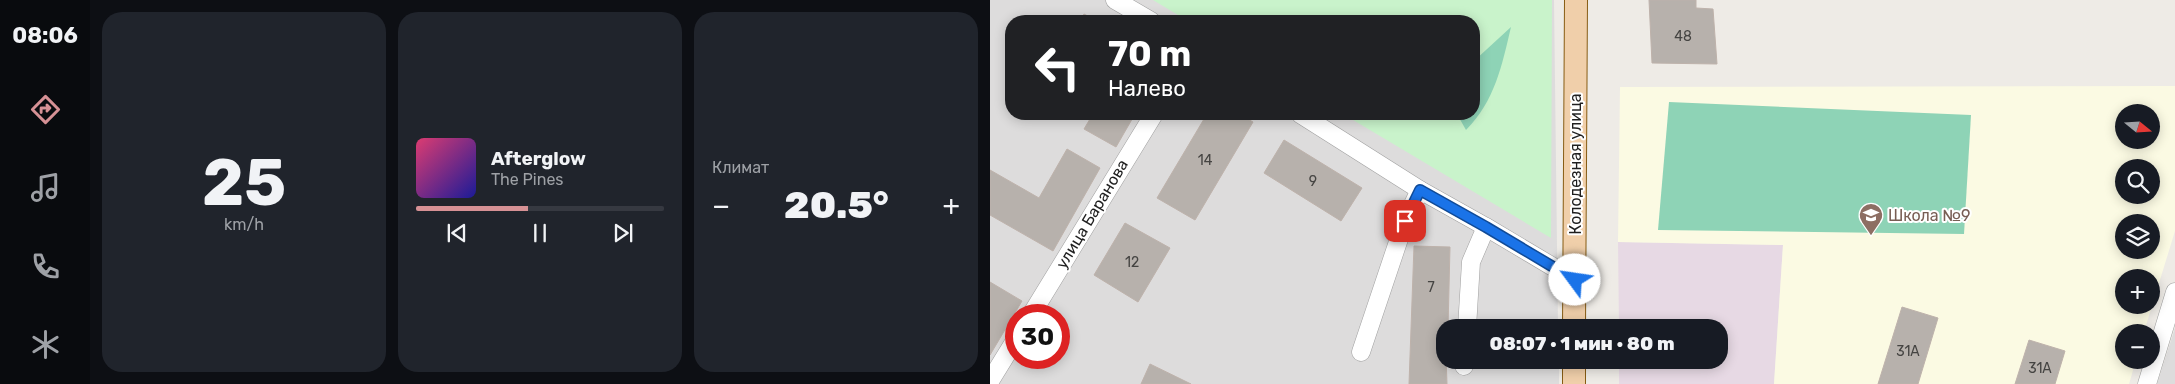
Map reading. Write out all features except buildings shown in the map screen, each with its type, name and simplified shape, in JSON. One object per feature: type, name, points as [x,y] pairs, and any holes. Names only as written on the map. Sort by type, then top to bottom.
[{"type":"main road","name":"Колодезная улица","points":[[1574,319],[1576,0]]},
{"type":"main road","points":[[1574,369],[1574,384]]},
{"type":"street","points":[[1115,0],[1141,15]]},
{"type":"street","name":"улица Баранова","points":[[1038,304],[1150,120]]},
{"type":"street","points":[[1309,120],[1420,190],[1575,280]]},
{"type":"street","points":[[1361,352],[1405,221],[1420,190]]},
{"type":"street","points":[[1468,319],[1471,262],[1486,227]]},
{"type":"street","points":[[2147,384],[2175,292]]},
{"type":"street","points":[[990,381],[1005,357]]},
{"type":"shaded area","points":[[990,0],[1554,0],[1558,319],[1436,319],[1436,369],[1559,369],[1559,384],[990,384]]},
{"type":"shaded area","name":"Школа №9","points":[[2175,86],[2175,231],[2160,280],[2160,269],[2115,269],[2115,314],[2150,314],[2146,324],[2115,324],[2115,369],[2133,369],[2129,384],[1774,384],[1783,245],[1618,242],[1620,87]]},
{"type":"shaded area","points":[[1618,242],[1783,245],[1774,384],[1619,384],[1619,369],[1728,369],[1728,319],[1619,319]]},
{"type":"shaded area","points":[[2175,328],[2175,384],[2157,384]]},
{"type":"green space","points":[[1153,0],[1552,0],[1551,238],[1353,120],[1480,120],[1480,15],[1178,15]]},
{"type":"green space","points":[[1511,27],[1496,82],[1491,95],[1480,113],[1480,55]]},
{"type":"green space","points":[[1669,102],[1971,115],[1964,234],[1658,230]]},
{"type":"green space","points":[[1460,120],[1475,120],[1466,130]]},
{"type":"place","name":"Школа №9","points":[[1871,236]]},
{"type":"route","points":[[1405,221],[1420,190],[1575,280]]}]
